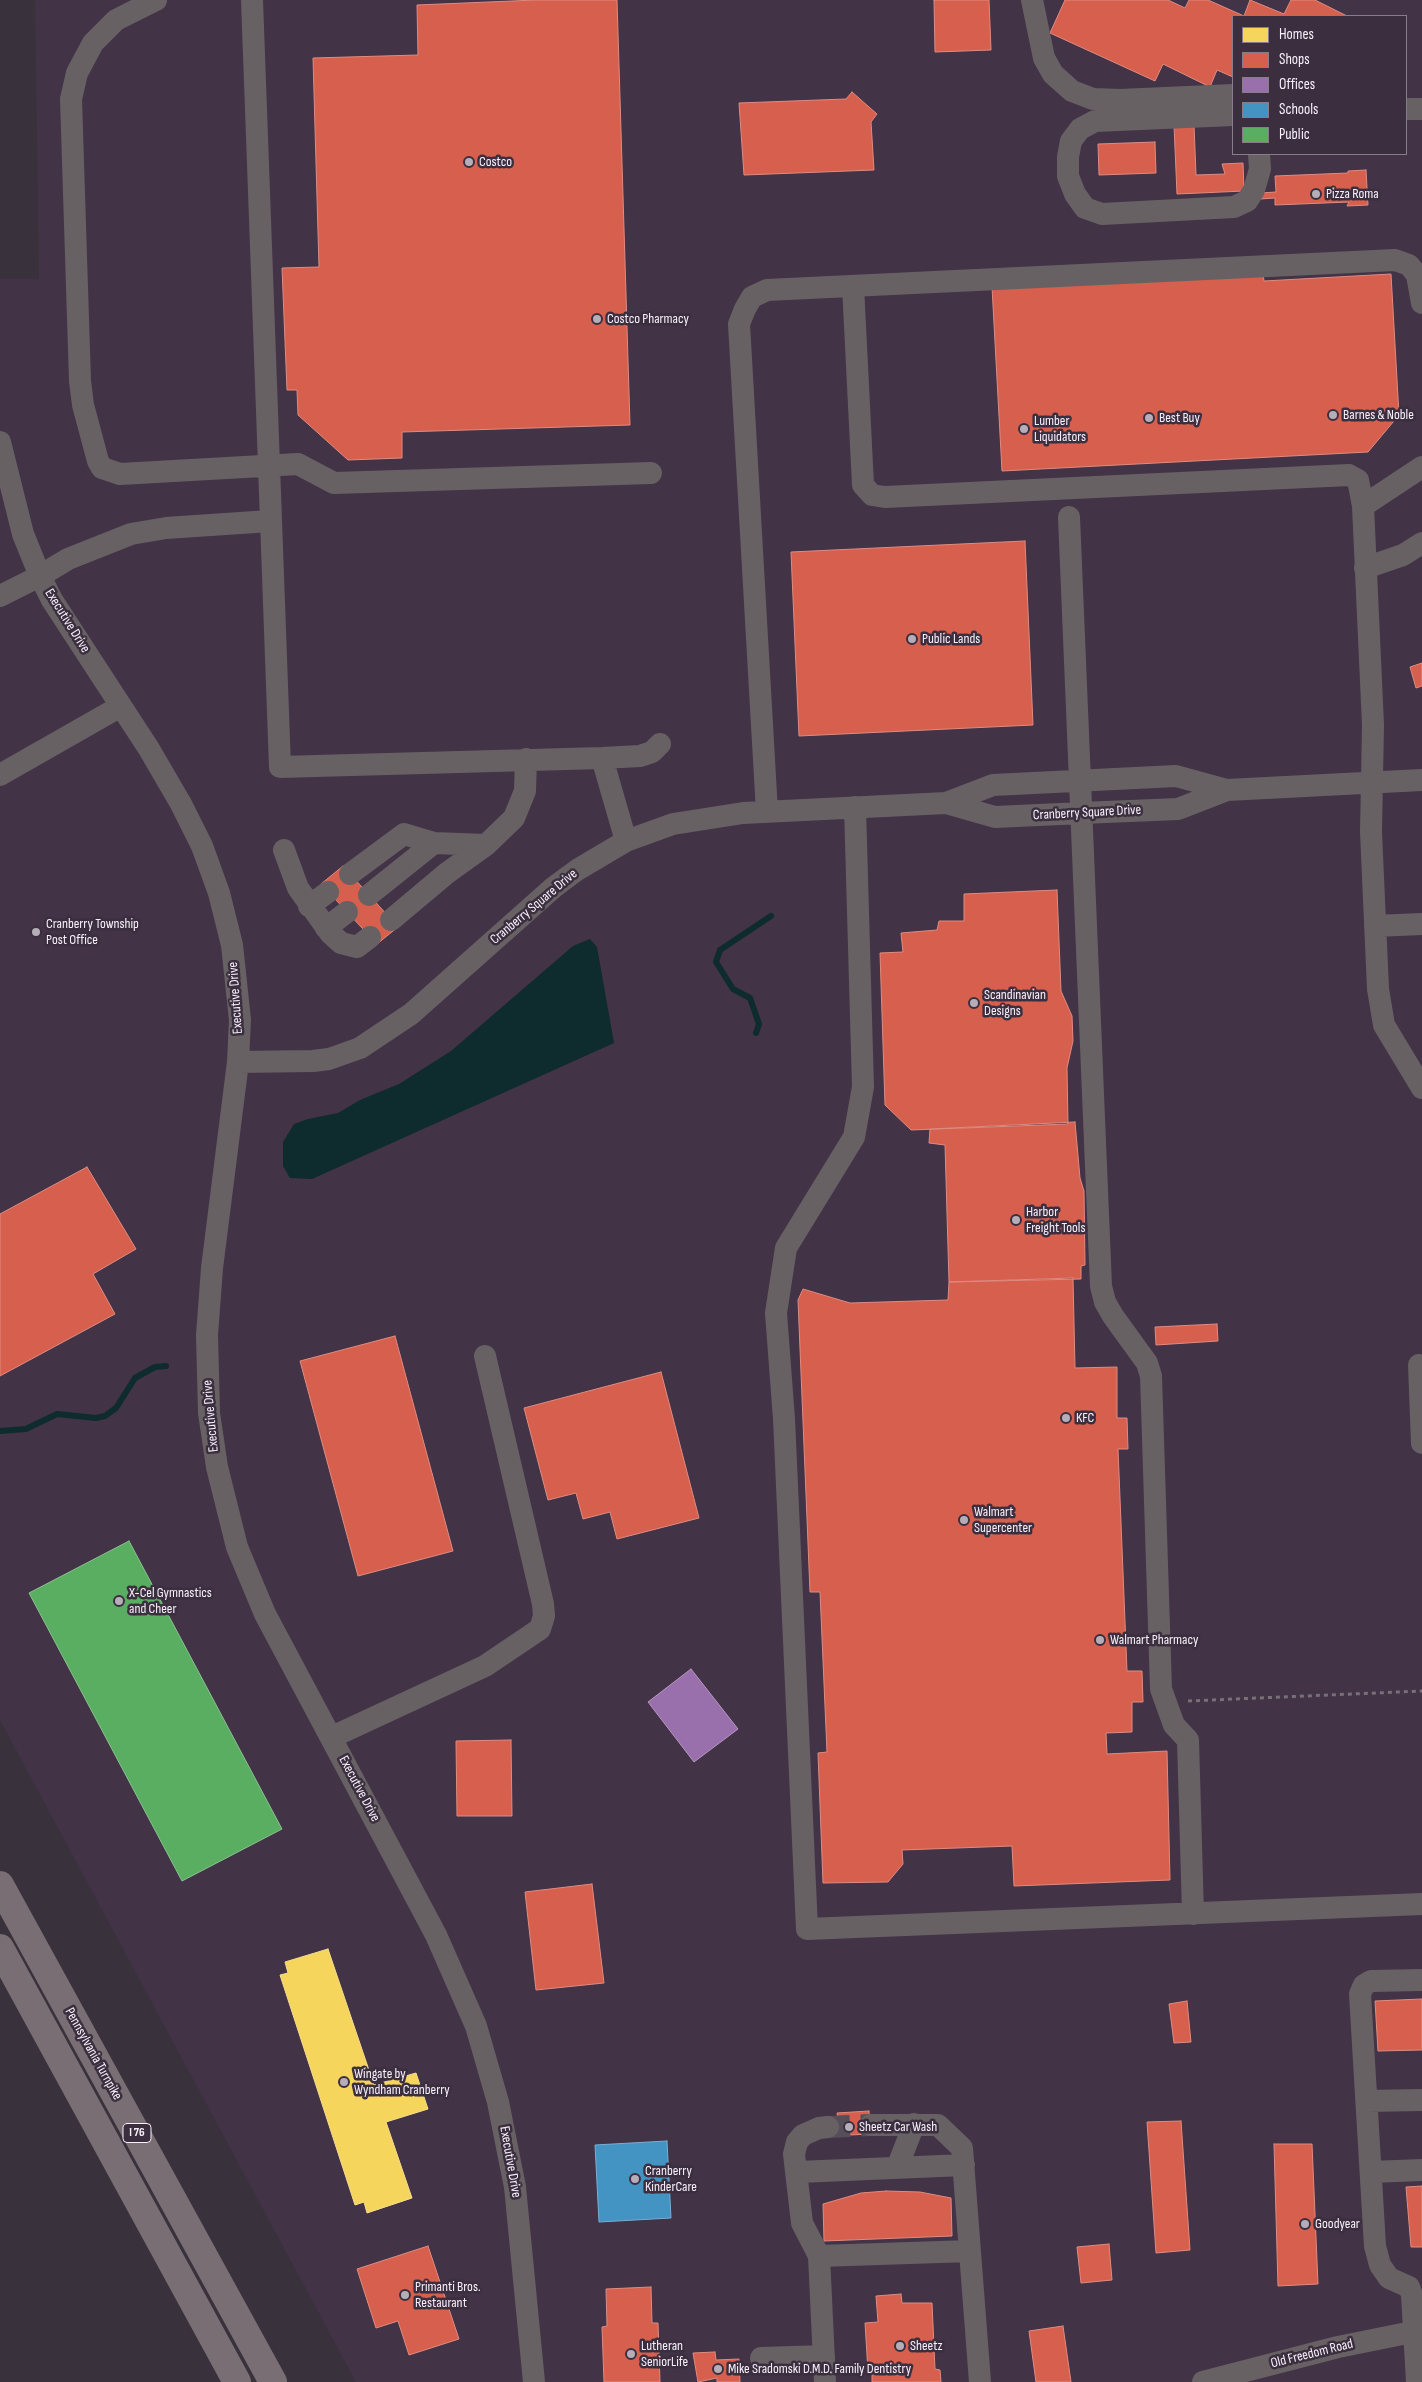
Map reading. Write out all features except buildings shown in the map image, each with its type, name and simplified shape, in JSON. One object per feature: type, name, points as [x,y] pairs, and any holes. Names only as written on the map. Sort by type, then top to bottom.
[{"type":"highway","name":"Pennsylvania Turnpike","points":[[0,1885],[273,2382]]},
{"type":"highway","name":"I 76","points":[[0,1948],[237,2382]]},
{"type":"street","points":[[252,0],[280,767],[640,756],[652,752],[660,744]]},
{"type":"street","points":[[1032,0],[1044,58],[1052,74],[1072,91],[1092,99],[1120,100],[1232,95]]},
{"type":"street","points":[[146,2],[116,20],[93,43],[77,72],[71,99],[80,381],[83,406],[102,468],[120,474],[298,464],[334,484],[651,473]]},
{"type":"street","points":[[1407,94],[1422,93]]},
{"type":"street","points":[[1407,109],[1422,108]]},
{"type":"street","points":[[1232,115],[1095,121],[1080,129],[1071,141],[1068,157],[1068,176],[1075,194],[1085,208],[1102,214],[1234,207],[1247,201],[1254,190],[1260,170],[1259,155]]},
{"type":"street","points":[[766,812],[740,324],[745,309],[752,297],[767,290],[1395,260],[1409,266],[1417,275],[1422,304]]},
{"type":"street","points":[[853,286],[863,485],[872,495],[884,497],[1349,475],[1358,480],[1362,506],[1373,725],[1371,832],[1378,989],[1384,1025],[1422,1088]]},
{"type":"street","name":"Executive Drive","points":[[0,442],[24,534],[40,576],[52,600],[121,706],[181,804],[212,871],[232,945],[240,1020],[238,1062],[209,1300],[207,1362],[212,1437],[228,1515],[254,1588],[436,1935],[460,1987],[481,2043],[508,2144],[515,2187],[534,2382]]},
{"type":"street","points":[[1362,506],[1422,467]]},
{"type":"street","points":[[1069,517],[1101,1286],[1105,1302],[1147,1363],[1151,1376],[1160,1679],[1164,1702],[1174,1724],[1188,1740],[1193,1914]]},
{"type":"street","points":[[0,596],[40,576],[68,559],[131,534],[166,528],[270,522]]},
{"type":"street","points":[[1365,568],[1402,555],[1422,543]]},
{"type":"street","points":[[0,775],[121,706]]},
{"type":"street","points":[[602,758],[626,841]]},
{"type":"street","points":[[391,920],[447,873],[506,828],[521,808],[528,775],[526,759]]},
{"type":"street","name":"Cranberry Square Drive","points":[[238,1062],[328,1059],[352,1051],[375,1040],[429,998],[554,887],[577,870],[626,841],[665,827],[696,819],[766,812],[946,803],[993,785],[1176,776],[1227,790],[1422,780]]},
{"type":"street","name":"Cranberry Square Drive","points":[[946,803],[995,818],[1178,809],[1227,790]]},
{"type":"street","points":[[855,807],[863,1087],[854,1136],[786,1248],[776,1313],[784,1419],[807,1929],[1422,1904]]},
{"type":"street","points":[[350,874],[404,834],[434,843],[486,845]]},
{"type":"street","points":[[369,895],[434,843]]},
{"type":"street","points":[[284,850],[298,888],[326,928],[341,943],[358,947],[370,937]]},
{"type":"street","points":[[310,906],[328,892]]},
{"type":"street","points":[[326,928],[347,912]]},
{"type":"street","points":[[1375,926],[1422,924]]},
{"type":"street","points":[[332,1737],[485,1666],[540,1629],[544,1616],[543,1604],[485,1356]]},
{"type":"street","points":[[1418,1365],[1422,1443]]},
{"type":"street","points":[[1417,2382],[1418,2331],[1412,2294],[1415,2285],[1389,2278],[1380,2265],[1376,2246],[1360,1994],[1364,1985],[1371,1981],[1422,1980]]},
{"type":"street","points":[[1367,2101],[1422,2100]]},
{"type":"street","points":[[897,2168],[914,2124]]},
{"type":"street","points":[[871,2125],[938,2125],[963,2157],[980,2382]]},
{"type":"street","points":[[825,2382],[820,2256],[802,2223],[798,2172],[794,2154],[797,2142],[803,2135],[811,2130],[828,2127]]},
{"type":"street","points":[[798,2172],[897,2168],[963,2157]]},
{"type":"street","points":[[1371,2172],[1422,2170]]},
{"type":"street","points":[[820,2256],[970,2251]]},
{"type":"street","name":"Old Freedom Road","points":[[1203,2382],[1338,2347],[1418,2331]]},
{"type":"street","points":[[761,2358],[824,2356]]},
{"type":"path","points":[[1164,1702],[1422,1691]]},
{"type":"shaded area","points":[[35,0],[1422,0],[1422,2382],[356,2382],[0,1720],[0,279],[39,279]]},
{"type":"shaded area","points":[[590,939],[597,947],[614,1043],[312,1179],[290,1178],[283,1166],[283,1142],[294,1124],[338,1113],[360,1100],[399,1084],[451,1051],[573,946]]},
{"type":"waterway","points":[[756,1033],[759,1024],[750,998],[733,989],[716,962],[720,950],[771,916]]},
{"type":"waterway","points":[[0,1431],[26,1429],[57,1414],[96,1418],[105,1416],[116,1408],[135,1378],[155,1367],[166,1366]]},
{"type":"tunnel","points":[[828,2127],[871,2125]]},
{"type":"place","name":"Costco","points":[[469,162]]},
{"type":"place","name":"Pizza Roma","points":[[1316,194]]},
{"type":"place","name":"Costco Pharmacy","points":[[597,319]]},
{"type":"place","name":"Barnes & Noble","points":[[1333,415]]},
{"type":"place","name":"Best Buy","points":[[1149,418]]},
{"type":"place","name":"Lumber Liquidators","points":[[1024,429]]},
{"type":"place","name":"Public Lands","points":[[912,639]]},
{"type":"place","name":"Cranberry Township Post Office","points":[[36,932]]},
{"type":"place","name":"Scandinavian Designs","points":[[974,1003]]},
{"type":"place","name":"Harbor Freight Tools","points":[[1016,1220]]},
{"type":"place","name":"KFC","points":[[1066,1418]]},
{"type":"place","name":"Walmart Supercenter","points":[[964,1520]]},
{"type":"place","name":"X-Cel Gymnastics and Cheer","points":[[119,1601]]},
{"type":"place","name":"Walmart Pharmacy","points":[[1100,1640]]},
{"type":"place","name":"Wingate by Wyndham Cranberry","points":[[344,2082]]},
{"type":"place","name":"Sheetz Car Wash","points":[[849,2127]]},
{"type":"place","name":"Cranberry KinderCare","points":[[635,2179]]},
{"type":"place","name":"Goodyear","points":[[1305,2224]]},
{"type":"place","name":"Primanti Bros. Restaurant","points":[[405,2295]]},
{"type":"place","name":"Sheetz","points":[[900,2346]]},
{"type":"place","name":"Lutheran SeniorLife","points":[[631,2354]]},
{"type":"place","name":"Mike Sradomski D.M.D. Family Dentistry","points":[[718,2369]]}]
